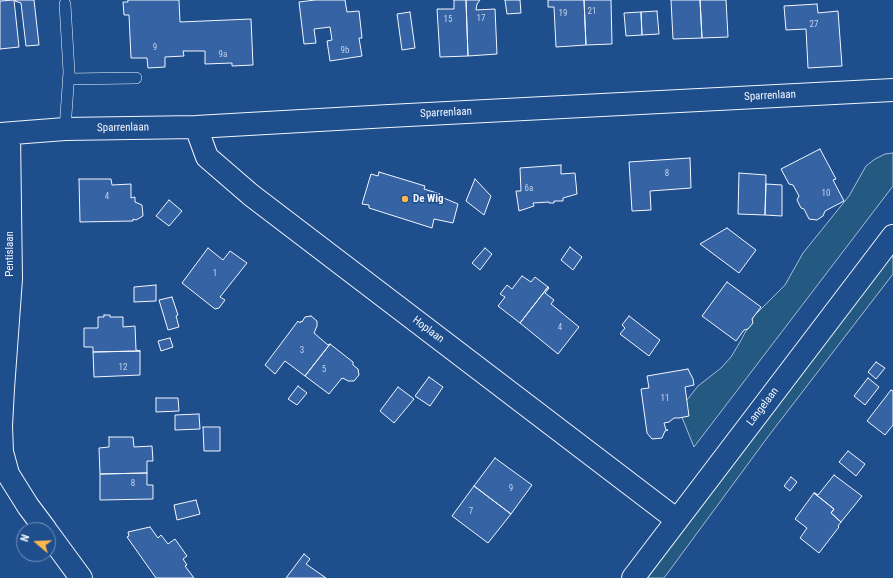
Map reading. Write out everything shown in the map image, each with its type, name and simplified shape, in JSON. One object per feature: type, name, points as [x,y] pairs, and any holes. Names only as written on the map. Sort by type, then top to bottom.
[{"type":"street","name":"Sparrenlaan","points":[[5,134],[65,129],[196,127],[893,90]]},
{"type":"street","name":"Hoplaan","points":[[196,127],[207,157],[251,195],[677,520]]},
{"type":"street","name":"Pentislaan","points":[[5,134],[11,279],[1,426],[2,452],[8,474],[40,522]]},
{"type":"street","name":"Langelaan","points":[[633,578],[893,236]]},
{"type":"street","points":[[56,544],[81,578]]},
{"type":"lane","points":[[65,4],[68,79],[65,129]]},
{"type":"lane","points":[[68,79],[136,78]]},
{"type":"shaded area","points":[[893,153],[893,186],[694,447],[679,410],[698,386],[721,368],[731,357],[754,316],[785,285],[803,253],[849,196],[866,166],[885,154]]},
{"type":"shaded area","points":[[893,246],[893,274],[770,434],[664,578],[642,578]]},
{"type":"building","points":[[14,0],[19,47],[0,49],[0,1]]},
{"type":"building","points":[[15,0],[34,0],[39,45],[26,46],[21,3]]},
{"type":"building","points":[[128,0],[179,0],[180,22],[251,19],[253,65],[232,66],[232,63],[205,64],[205,51],[183,51],[184,56],[165,57],[165,67],[148,68],[147,58],[131,58],[129,15],[124,15],[123,2],[128,2]]},
{"type":"building","points":[[315,0],[345,0],[347,12],[359,11],[362,38],[359,38],[362,56],[330,61],[327,41],[332,40],[330,27],[314,29],[316,43],[304,44],[299,2]]},
{"type":"building","points":[[454,0],[466,0],[468,56],[440,57],[437,9],[454,9]]},
{"type":"building","points":[[466,0],[480,0],[477,4],[476,10],[495,9],[497,54],[468,56]]},
{"type":"building","points":[[505,0],[520,0],[521,13],[507,14]]},
{"type":"building","points":[[548,0],[584,0],[586,45],[556,47],[554,7],[548,7]]},
{"type":"building","points":[[584,0],[611,0],[612,44],[586,45]]},
{"type":"building","points":[[671,0],[700,0],[702,38],[673,39]]},
{"type":"building","points":[[700,0],[726,0],[728,37],[702,38]]},
{"type":"building","points":[[817,4],[818,13],[838,11],[842,66],[808,68],[806,29],[786,30],[784,6]]},
{"type":"building","points":[[657,11],[659,34],[642,35],[641,12]]},
{"type":"building","points":[[410,12],[415,48],[402,50],[397,14]]},
{"type":"building","points":[[641,12],[642,35],[626,36],[624,13]]},
{"type":"building","points":[[820,149],[836,179],[833,180],[844,201],[825,211],[823,216],[817,220],[809,219],[804,209],[801,208],[797,200],[799,196],[793,185],[789,184],[781,169]]},
{"type":"building","points":[[690,158],[691,188],[650,191],[651,210],[632,211],[629,162]]},
{"type":"building","points":[[561,165],[561,174],[575,173],[577,194],[563,198],[563,201],[554,201],[554,203],[533,203],[534,206],[519,211],[516,191],[521,191],[520,168]]},
{"type":"building","name":"De Wig","points":[[379,172],[425,186],[424,189],[440,194],[439,196],[458,204],[453,223],[434,219],[432,228],[369,208],[369,205],[362,204],[371,174],[378,176]]},
{"type":"building","points":[[739,173],[766,175],[765,215],[738,214]]},
{"type":"building","points":[[79,179],[111,179],[112,185],[131,184],[131,198],[135,197],[135,202],[142,205],[143,216],[136,220],[133,219],[133,221],[80,222]]},
{"type":"building","points":[[475,179],[491,196],[484,215],[466,201]]},
{"type":"building","points":[[766,184],[782,185],[782,216],[765,215]]},
{"type":"building","points":[[169,200],[182,211],[169,226],[156,216]]},
{"type":"building","points":[[727,228],[756,250],[739,273],[700,244]]},
{"type":"building","points":[[570,247],[582,257],[573,270],[561,260]]},
{"type":"building","points":[[208,248],[223,260],[230,251],[247,263],[220,297],[225,300],[219,308],[215,309],[182,283]]},
{"type":"building","points":[[485,248],[492,254],[480,270],[472,263]]},
{"type":"building","points":[[522,276],[531,282],[535,277],[548,287],[520,323],[498,306],[505,297],[500,294],[507,285],[512,289]]},
{"type":"building","points":[[727,282],[761,307],[752,319],[753,323],[748,329],[744,330],[736,341],[702,316]]},
{"type":"building","points":[[156,285],[156,301],[134,302],[134,287]]},
{"type":"building","points":[[548,287],[549,288],[545,293],[554,300],[551,304],[579,327],[558,354],[520,323]]},
{"type":"building","points":[[172,297],[178,315],[176,316],[179,327],[168,330],[159,300]]},
{"type":"building","points":[[104,315],[110,315],[110,317],[123,317],[123,327],[135,326],[136,350],[140,351],[93,352],[93,347],[84,347],[84,328],[98,328],[98,317],[104,317]]},
{"type":"building","points":[[311,316],[317,321],[317,326],[314,333],[328,345],[330,344],[305,376],[285,361],[275,374],[265,365],[298,321],[300,323],[305,317]]},
{"type":"building","points":[[629,316],[660,340],[649,356],[620,334],[625,328],[622,325]]},
{"type":"building","points":[[170,338],[173,347],[161,351],[158,341]]},
{"type":"building","points":[[330,344],[353,362],[353,365],[358,369],[359,375],[354,381],[348,381],[342,378],[329,394],[305,376]]},
{"type":"building","points":[[140,351],[140,375],[94,377],[93,352]]},
{"type":"building","points":[[876,362],[885,368],[876,379],[868,372]]},
{"type":"building","points":[[688,369],[694,385],[685,387],[689,416],[674,418],[669,422],[664,423],[666,430],[668,430],[665,431],[662,438],[652,439],[647,433],[641,389],[649,388],[647,376]]},
{"type":"building","points":[[429,377],[443,387],[430,406],[415,396]]},
{"type":"building","points":[[868,378],[879,387],[865,405],[854,396]]},
{"type":"building","points":[[298,386],[307,393],[297,405],[288,399]]},
{"type":"building","points":[[398,387],[414,399],[394,423],[380,411]]},
{"type":"building","points":[[891,390],[893,391],[893,425],[885,435],[867,421]]},
{"type":"building","points":[[156,398],[178,398],[179,411],[156,412]]},
{"type":"building","points":[[199,414],[200,429],[175,430],[175,415]]},
{"type":"building","points":[[203,427],[220,427],[220,451],[204,451]]},
{"type":"building","points":[[109,437],[133,437],[134,447],[152,446],[153,461],[147,461],[147,473],[100,474],[99,448],[109,447]]},
{"type":"building","points":[[848,451],[865,464],[856,476],[839,462]]},
{"type":"building","points":[[495,458],[532,485],[511,514],[474,486]]},
{"type":"building","points":[[147,473],[147,485],[153,485],[153,499],[100,500],[100,474]]},
{"type":"building","points":[[834,475],[862,496],[841,522],[831,513],[834,509],[814,493],[818,495]]},
{"type":"building","points":[[791,477],[797,482],[790,491],[784,486]]},
{"type":"building","points":[[474,486],[511,514],[488,543],[452,516]]},
{"type":"building","points":[[814,493],[834,509],[831,513],[841,522],[838,526],[839,527],[819,553],[800,538],[807,528],[795,519]]},
{"type":"building","points":[[196,500],[200,514],[177,520],[174,505]]},
{"type":"building","points":[[150,527],[158,538],[161,535],[168,544],[175,539],[187,556],[183,559],[187,565],[185,566],[194,578],[156,578],[127,537],[129,536],[128,532]]},
{"type":"building","points":[[304,554],[310,559],[306,564],[326,578],[286,578]]},
{"type":"place","name":"De Wig","points":[[405,199]]}]
